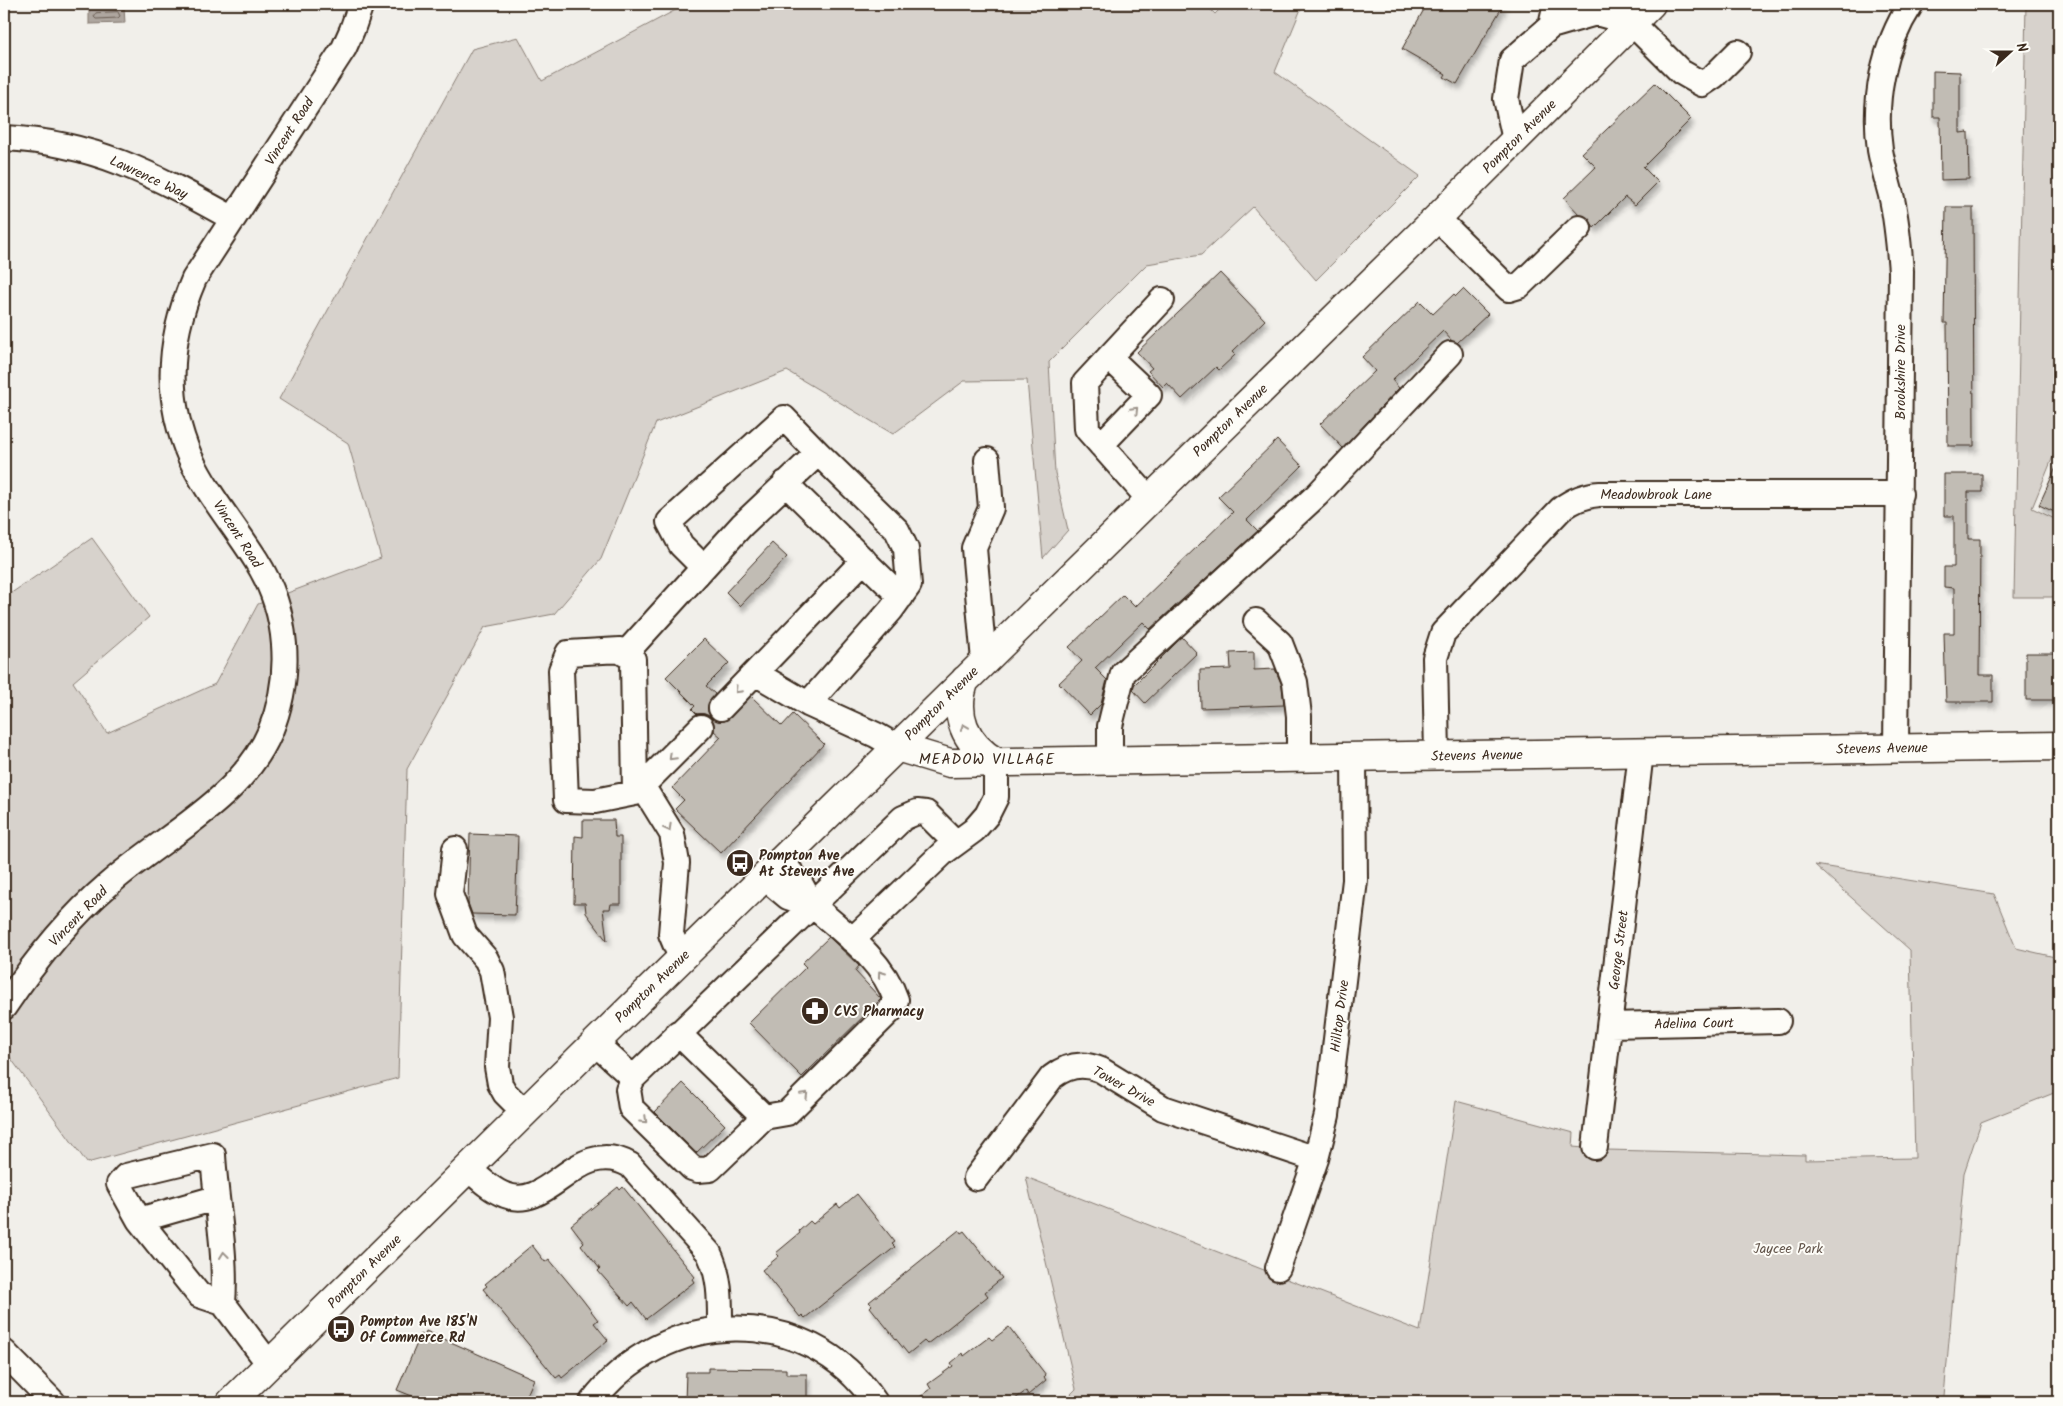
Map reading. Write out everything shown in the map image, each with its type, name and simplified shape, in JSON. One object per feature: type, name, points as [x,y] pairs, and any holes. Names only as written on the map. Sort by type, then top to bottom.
[{"type":"main road","name":"Pompton Avenue","points":[[231,1402],[250,1392],[270,1364],[594,1042],[1437,218],[1651,4]]},
{"type":"main road","points":[[974,671],[959,710],[964,729],[977,749],[996,762]]},
{"type":"main road","name":"Stevens Avenue","points":[[897,747],[950,763],[2059,746]]},
{"type":"street","name":"Vincent Road","points":[[4,1006],[42,953],[85,906],[133,864],[221,798],[236,784],[260,752],[276,716],[281,697],[285,657],[284,636],[274,597],[256,560],[200,477],[182,435],[173,390],[174,344],[185,300],[194,279],[344,48],[361,4]]},
{"type":"street","name":"Brookshire Drive","points":[[1896,748],[1901,271],[1896,221],[1880,152],[1878,103],[1887,55],[1896,32],[1911,4]]},
{"type":"street","points":[[1515,140],[1506,99],[1507,82],[1512,60],[1553,15],[1596,13],[1632,23],[1681,72],[1702,84],[1714,76],[1738,52]]},
{"type":"street","name":"Lawrence Way","points":[[4,138],[72,146],[120,161],[164,181],[232,218]]},
{"type":"street","points":[[1437,218],[1509,289],[1520,286],[1579,228]]},
{"type":"street","points":[[1149,499],[1087,430],[1085,383],[1162,300]]},
{"type":"street","points":[[1110,760],[1110,726],[1123,673],[1317,495],[1450,354]]},
{"type":"street","points":[[1101,445],[1149,395],[1109,357]]},
{"type":"street","points":[[703,566],[681,545],[669,522],[784,418],[897,530],[906,549],[909,585],[808,704]]},
{"type":"street","points":[[625,654],[742,524],[818,453]]},
{"type":"street","points":[[974,671],[974,548],[991,508],[987,460]]},
{"type":"street","points":[[786,483],[900,596]]},
{"type":"street","name":"Meadowbrook Lane","points":[[1437,755],[1435,658],[1443,633],[1569,502],[1600,494],[1900,494]]},
{"type":"street","points":[[722,708],[864,560]]},
{"type":"street","points":[[1256,621],[1280,642],[1295,682],[1299,716],[1299,757]]},
{"type":"street","points":[[681,958],[671,934],[677,863],[672,834],[639,790],[633,659],[620,650],[568,653],[561,670],[566,800],[595,802],[639,790],[701,728]]},
{"type":"street","points":[[755,673],[808,704],[876,735],[897,747]]},
{"type":"street","name":"George Street","points":[[1595,1148],[1641,752]]},
{"type":"street","name":"Hilltop Drive","points":[[1278,1268],[1316,1159],[1327,1115],[1356,880],[1354,756]]},
{"type":"street","points":[[858,946],[944,852],[974,830],[987,815],[996,797],[996,762]]},
{"type":"street","points":[[772,869],[788,897],[812,905],[858,946],[893,990],[896,1000],[890,1011],[787,1113],[764,1117],[710,1170],[698,1170],[692,1168],[631,1108],[628,1088],[633,1078],[678,1033],[812,905],[903,818],[917,812],[926,813],[956,843]]},
{"type":"street","points":[[455,849],[450,894],[465,935],[486,959],[492,971],[500,1017],[497,1067],[500,1084],[504,1092],[524,1112]]},
{"type":"street","name":"Adelina Court","points":[[1610,1025],[1778,1021]]},
{"type":"street","points":[[678,1033],[764,1117]]},
{"type":"street","points":[[594,1042],[633,1078]]},
{"type":"street","name":"Tower Drive","points":[[976,1178],[1052,1077],[1076,1065],[1102,1070],[1163,1108],[1316,1159]]},
{"type":"street","points":[[223,1303],[225,1260],[216,1198],[213,1155],[126,1176],[119,1184],[139,1220],[199,1295],[223,1303],[270,1364]]},
{"type":"street","points":[[468,1168],[493,1189],[507,1196],[523,1197],[540,1192],[556,1180],[592,1160],[618,1158],[630,1166],[709,1253],[716,1266],[720,1293],[720,1329]]},
{"type":"street","points":[[139,1220],[216,1198]]},
{"type":"street","points":[[592,1402],[614,1377],[646,1353],[682,1337],[720,1329],[754,1329],[773,1332],[809,1344],[841,1364],[856,1377],[875,1402]]},
{"type":"street","points":[[4,1352],[53,1402]]},
{"type":"green space","points":[[687,4],[1205,4],[1215,14],[1225,4],[1303,4],[1275,72],[1420,176],[1316,280],[1253,207],[1201,255],[1147,264],[1049,362],[1055,473],[1068,530],[1043,558],[1027,380],[964,381],[893,434],[787,371],[656,423],[601,559],[554,614],[485,627],[407,769],[398,1078],[87,1163],[4,1049],[4,598],[92,538],[149,617],[73,682],[107,733],[215,684],[258,604],[381,558],[348,443],[279,399],[472,49],[518,37],[542,81]]},
{"type":"green space","points":[[2026,4],[2059,4],[2059,442],[2032,508],[2059,521],[2059,597],[2014,597]]},
{"type":"green space","name":"Jaycee Park","points":[[1815,865],[1994,894],[2016,948],[2059,958],[2059,1091],[1981,1122],[1964,1173],[1944,1396],[1941,1402],[1063,1402],[1076,1389],[1026,1177],[1420,1331],[1456,1101],[1574,1133],[1573,1147],[1607,1150],[1805,1155],[1805,1160],[1915,1158],[1910,950]]},
{"type":"water","points":[[124,7],[125,23],[89,24],[89,8]]},
{"type":"building","points":[[1427,4],[1504,4],[1457,84],[1444,77],[1446,74],[1402,49]]},
{"type":"building","points":[[1933,71],[1960,72],[1960,133],[1968,132],[1969,179],[1941,180],[1940,117],[1933,117]]},
{"type":"building","points":[[1655,83],[1691,119],[1643,167],[1658,182],[1635,205],[1625,197],[1594,228],[1588,218],[1580,215],[1564,198],[1596,167],[1582,153]]},
{"type":"building","points":[[1946,207],[1973,207],[1974,446],[1948,446],[1947,323],[1944,323]]},
{"type":"building","points":[[1220,273],[1265,320],[1232,352],[1235,355],[1219,370],[1216,367],[1182,399],[1167,383],[1163,387],[1148,371],[1152,368],[1137,352]]},
{"type":"building","points":[[1463,289],[1488,314],[1457,343],[1452,341],[1443,331],[1392,380],[1399,388],[1343,448],[1320,424],[1375,371],[1362,357],[1420,301],[1433,314],[1454,294],[1456,296]]},
{"type":"building","points":[[1277,440],[1302,466],[1247,520],[1258,531],[1150,629],[1143,622],[1095,668],[1107,680],[1101,704],[1090,715],[1059,683],[1082,661],[1069,647],[1123,595],[1135,607],[1233,512],[1218,497]]},
{"type":"building","points":[[2059,461],[2059,514],[2039,505]]},
{"type":"building","points":[[1944,474],[1982,474],[1982,492],[1968,492],[1968,539],[1980,539],[1979,675],[1993,675],[1993,702],[1946,702],[1944,633],[1954,633],[1954,588],[1944,587],[1944,567],[1954,567],[1954,516],[1944,516]]},
{"type":"building","points":[[772,543],[787,557],[740,606],[726,592]]},
{"type":"building","points":[[1182,637],[1197,653],[1145,703],[1133,690],[1134,685]]},
{"type":"building","points":[[704,639],[729,663],[706,686],[715,694],[708,705],[708,712],[712,718],[718,721],[725,721],[751,696],[782,726],[793,714],[824,744],[721,853],[675,809],[684,800],[672,788],[721,737],[714,731],[714,724],[711,718],[704,714],[697,714],[692,709],[695,706],[666,677]]},
{"type":"building","points":[[1254,652],[1254,670],[1275,669],[1282,685],[1284,705],[1201,708],[1200,670],[1231,669],[1230,653]]},
{"type":"building","points":[[2026,653],[2055,653],[2054,700],[2026,700]]},
{"type":"building","points":[[583,820],[614,820],[615,837],[621,837],[621,904],[611,904],[610,909],[603,909],[607,941],[586,913],[585,903],[574,903],[575,836],[583,837]]},
{"type":"building","points":[[470,834],[518,836],[515,915],[472,914],[468,903]]},
{"type":"building","name":"CVS Pharmacy","points":[[829,937],[859,966],[855,971],[881,999],[802,1077],[749,1023],[806,967],[802,963]]},
{"type":"building","points":[[683,1083],[725,1125],[696,1153],[655,1112]]},
{"type":"building","points":[[618,1187],[620,1190],[623,1187],[695,1277],[692,1279],[694,1282],[646,1319],[633,1302],[629,1306],[598,1271],[600,1269],[581,1245],[584,1242],[571,1225]]},
{"type":"building","points":[[857,1194],[895,1242],[892,1244],[895,1247],[805,1318],[802,1315],[800,1317],[762,1270],[779,1256],[776,1253],[800,1233],[799,1231],[810,1221],[813,1224],[837,1204],[840,1208]]},
{"type":"building","points":[[959,1230],[961,1233],[964,1231],[1002,1278],[985,1292],[988,1296],[927,1344],[924,1341],[908,1354],[870,1307],[872,1305],[869,1302]]},
{"type":"building","points":[[532,1245],[545,1262],[549,1259],[582,1299],[598,1320],[594,1323],[608,1340],[562,1378],[560,1375],[556,1378],[483,1289],[487,1286],[485,1284]]},
{"type":"building","points":[[1009,1327],[1046,1375],[1044,1377],[1046,1380],[1028,1395],[1026,1391],[1011,1402],[913,1402],[931,1389],[928,1384],[953,1366],[951,1363],[963,1353],[964,1356],[989,1337],[992,1340]]},
{"type":"building","points":[[426,1331],[534,1379],[524,1402],[415,1402],[417,1398],[397,1390],[421,1334],[424,1336]]},
{"type":"building","points":[[708,1368],[786,1369],[786,1374],[807,1374],[807,1402],[685,1402],[686,1372],[708,1372]]},
{"type":"place","name":"Pompton Ave At Stevens Ave","points":[[740,863]]},
{"type":"place","name":"CVS Pharmacy","points":[[815,1011]]},
{"type":"place","name":"Pompton Ave 185'N Of Commerce Rd","points":[[341,1329]]},
{"type":"district","name":"MEADOW VILLAGE","points":[[987,759]]}]
